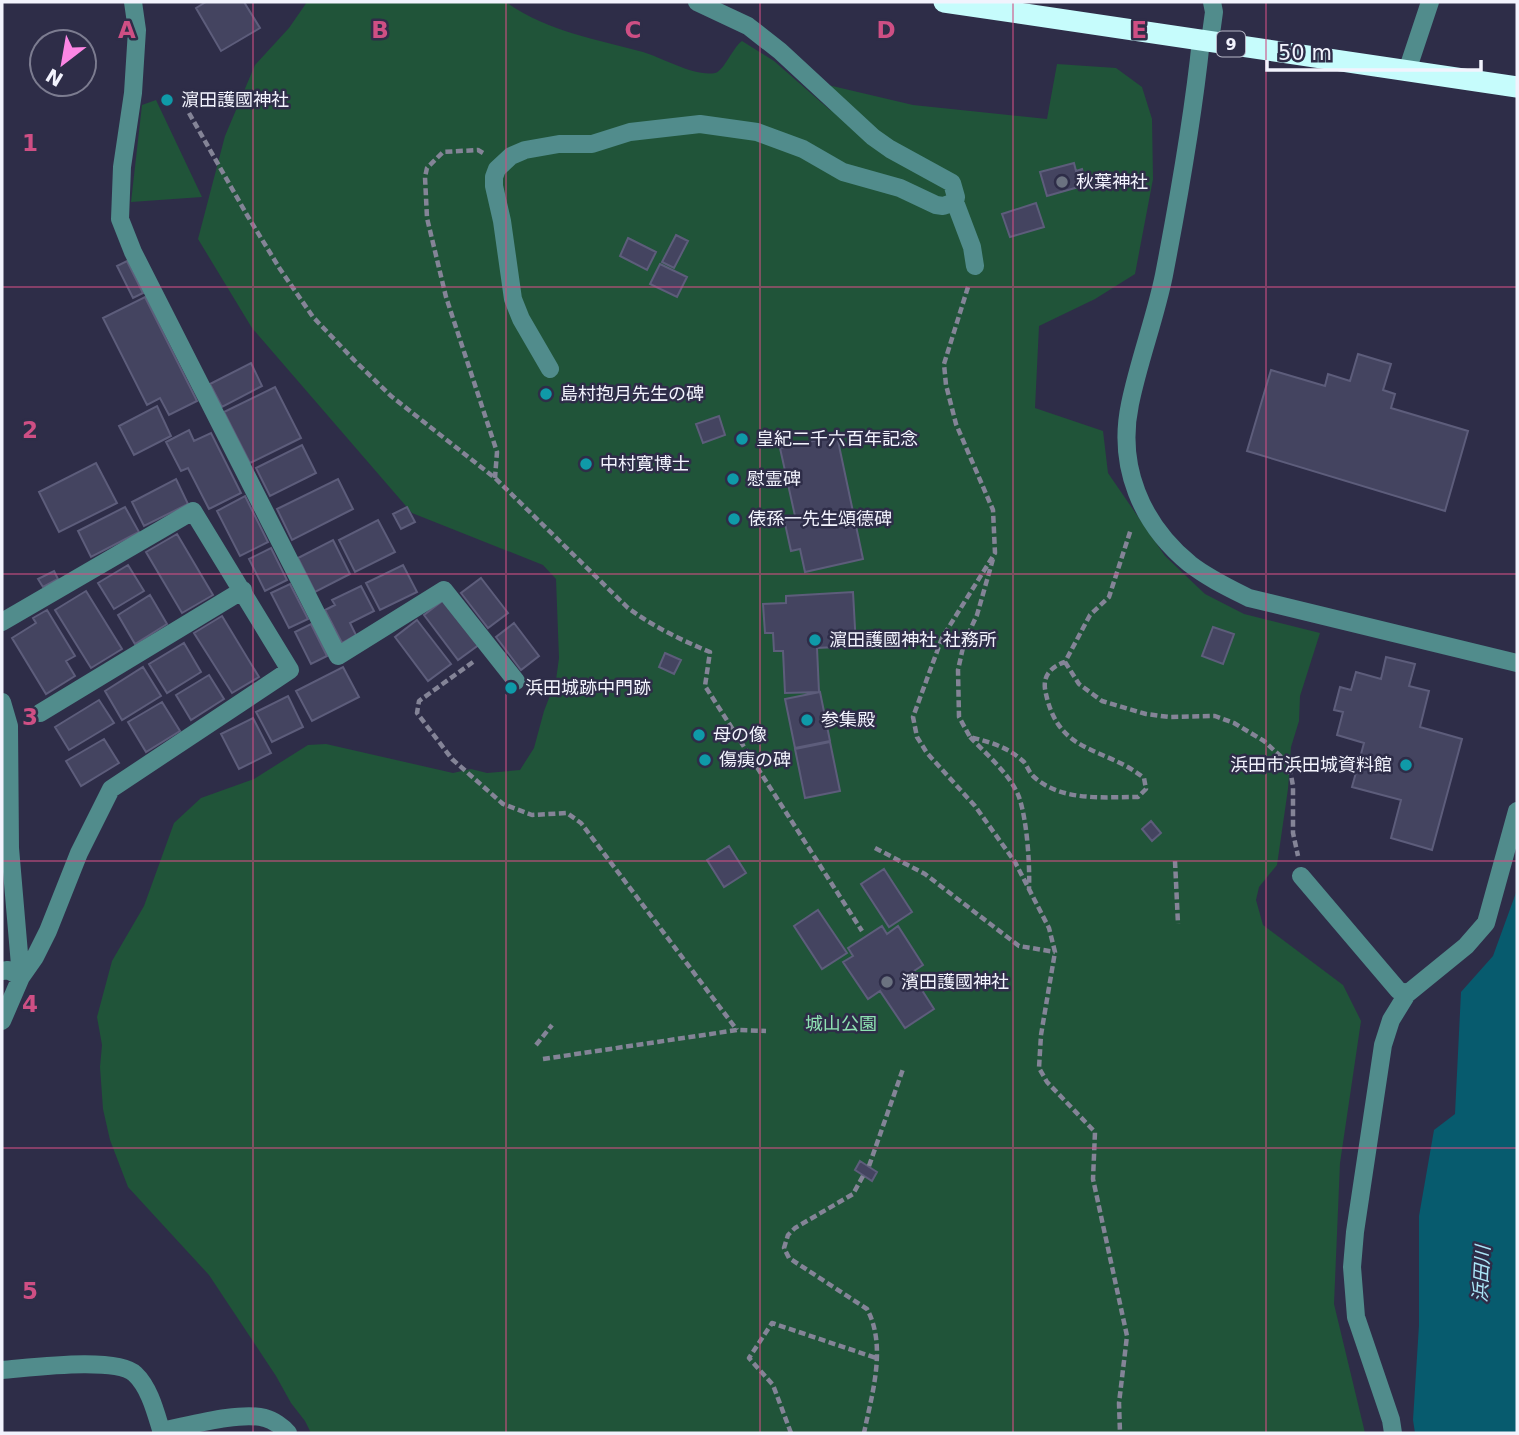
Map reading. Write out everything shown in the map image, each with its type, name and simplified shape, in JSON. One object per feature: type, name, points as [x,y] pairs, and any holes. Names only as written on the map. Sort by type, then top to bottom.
[{"type":"highway","name":"9","points":[[944,2],[1517,87]]},
{"type":"street","points":[[133,2],[137,30],[133,93],[122,167],[120,219],[133,252],[338,656],[444,590],[516,681]]},
{"type":"street","points":[[696,2],[748,26],[780,51],[873,137],[952,183],[955,202],[972,247],[975,266]]},
{"type":"street","points":[[1212,2],[1214,12],[1206,40],[1163,278],[1129,407],[1128,459],[1139,501],[1168,543],[1189,564],[1249,598],[1517,663]]},
{"type":"street","points":[[1407,71],[1430,2]]},
{"type":"street","points":[[550,369],[521,319],[513,299],[494,177],[503,163],[524,150],[559,144],[592,144],[630,132],[700,124],[757,132],[803,149],[843,172],[900,188],[936,205],[955,202]]},
{"type":"street","points":[[2,622],[193,511],[290,670],[111,789],[79,853],[48,931],[21,977],[2,1021]]},
{"type":"street","points":[[40,713],[243,590]]},
{"type":"street","points":[[2,702],[21,977]]},
{"type":"street","points":[[1393,1433],[1356,1317],[1352,1266],[1381,1052],[1391,1020],[1407,994],[1466,946],[1486,923],[1517,811]]},
{"type":"street","points":[[1301,876],[1398,990],[1407,994]]},
{"type":"street","points":[[2,971],[8,970],[21,977]]},
{"type":"street","points":[[2,1370],[94,1364],[113,1366],[134,1373],[147,1391],[162,1432],[249,1417],[266,1418],[288,1433]]},
{"type":"path","points":[[189,113],[280,269],[313,317],[355,362],[391,396],[495,478],[628,608],[671,635],[710,652],[705,686],[862,931]]},
{"type":"path","points":[[495,478],[497,452],[446,297],[427,218],[425,177],[427,167],[437,156],[450,150],[478,150],[503,163]]},
{"type":"path","points":[[975,266],[944,364],[946,385],[957,424],[993,510],[995,553],[977,615],[964,643],[958,670],[959,717],[970,737],[1004,773],[1019,796],[1030,860],[1029,889]]},
{"type":"path","points":[[970,737],[995,743],[1013,753],[1026,764],[1033,776],[1064,793],[1087,798],[1138,797],[1146,789],[1144,778],[1135,771],[1096,754],[1064,732],[1052,713],[1044,686],[1046,677],[1055,665],[1065,662],[1090,615],[1109,597],[1139,501]]},
{"type":"path","points":[[995,553],[942,638],[913,717],[917,737],[975,806],[1015,862],[1049,928],[1055,952],[1041,1035],[1039,1068],[1047,1082],[1095,1132],[1093,1179],[1127,1336],[1119,1403],[1120,1433]]},
{"type":"path","points":[[491,649],[419,701],[417,713],[452,759],[503,804],[532,815],[567,813],[581,823],[737,1030]]},
{"type":"path","points":[[1065,662],[1079,684],[1102,701],[1146,715],[1215,716],[1234,723],[1264,741],[1283,758],[1289,764],[1293,786],[1293,833],[1301,876]]},
{"type":"path","points":[[875,848],[925,874],[1019,946],[1055,952]]},
{"type":"path","points":[[1175,861],[1178,924]]},
{"type":"path","points":[[536,1045],[552,1024]]},
{"type":"path","points":[[543,1059],[737,1030],[766,1031]]},
{"type":"path","points":[[869,1167],[903,1069]]},
{"type":"path","points":[[863,1176],[853,1194],[794,1228],[788,1235],[784,1248],[789,1258],[867,1309],[874,1321],[877,1369],[864,1433]]},
{"type":"path","points":[[790,1433],[773,1384],[749,1358],[772,1323],[876,1358]]},
{"type":"green space","name":"城山公園","points":[[307,2],[506,2],[555,27],[643,52],[689,70],[707,73],[718,71],[742,41],[774,61],[830,110],[856,112],[828,85],[913,105],[1047,119],[1057,64],[1116,68],[1142,87],[1152,119],[1153,179],[1135,274],[1095,299],[1039,326],[1035,408],[1103,431],[1108,473],[1165,556],[1205,594],[1244,614],[1320,633],[1300,696],[1299,721],[1291,747],[1277,865],[1259,887],[1256,900],[1263,925],[1343,985],[1361,1021],[1340,1163],[1334,1304],[1365,1433],[311,1433],[209,1275],[128,1187],[110,1140],[103,1109],[100,1067],[102,1045],[97,1017],[112,961],[144,906],[174,823],[201,798],[254,779],[308,745],[326,744],[453,773],[471,769],[487,773],[520,770],[534,748],[556,680],[559,658],[556,579],[543,565],[412,513],[252,328],[198,239],[225,136],[255,65],[289,28]]},
{"type":"green space","points":[[156,100],[202,197],[131,202],[142,105]]},
{"type":"water","name":"浜田川","points":[[1517,890],[1517,1433],[1415,1433],[1413,1420],[1419,1325],[1419,1216],[1434,1130],[1455,1114],[1461,992],[1493,956]]},
{"type":"building","points":[[206,2],[244,2],[260,28],[221,51],[196,8]]},
{"type":"building","name":"秋葉神社","points":[[1074,163],[1076,171],[1082,169],[1084,177],[1079,178],[1082,186],[1047,196],[1040,172]]},
{"type":"building","points":[[1036,203],[1044,227],[1010,237],[1002,214]]},
{"type":"building","points":[[676,235],[688,241],[674,268],[662,262]]},
{"type":"building","points":[[628,238],[656,252],[647,270],[620,256]]},
{"type":"building","points":[[127,261],[143,293],[133,298],[117,266]]},
{"type":"building","points":[[660,264],[687,277],[677,297],[650,284]]},
{"type":"building","points":[[145,297],[197,401],[169,415],[160,398],[147,405],[103,318]]},
{"type":"building","points":[[1358,354],[1391,364],[1383,390],[1395,394],[1391,408],[1468,431],[1445,511],[1247,451],[1271,370],[1325,386],[1328,374],[1350,381]]},
{"type":"building","points":[[251,363],[262,386],[222,407],[210,384]]},
{"type":"building","points":[[275,387],[301,438],[250,463],[224,412]]},
{"type":"building","points":[[157,406],[171,436],[134,455],[119,426]]},
{"type":"building","points":[[719,416],[725,435],[703,443],[696,424]]},
{"type":"building","points":[[189,430],[194,441],[211,433],[241,493],[209,509],[188,468],[181,471],[166,442]]},
{"type":"building","points":[[837,436],[863,559],[805,572],[800,549],[791,551],[784,519],[795,516],[780,448]]},
{"type":"building","points":[[302,445],[316,473],[270,496],[256,468]]},
{"type":"building","points":[[96,463],[117,503],[59,532],[39,492]]},
{"type":"building","points":[[176,479],[188,504],[144,526],[132,502]]},
{"type":"building","points":[[338,479],[353,509],[292,540],[277,509]]},
{"type":"building","points":[[245,496],[268,542],[240,556],[217,511]]},
{"type":"building","points":[[125,507],[139,532],[91,557],[78,531]]},
{"type":"building","points":[[407,507],[415,522],[401,529],[393,514]]},
{"type":"building","points":[[378,520],[395,552],[355,572],[339,540]]},
{"type":"building","points":[[177,534],[213,595],[182,613],[146,552]]},
{"type":"building","points":[[333,540],[350,574],[315,592],[298,558]]},
{"type":"building","points":[[271,548],[287,580],[265,591],[249,559]]},
{"type":"building","points":[[128,565],[144,591],[114,609],[98,583]]},
{"type":"building","points":[[403,565],[417,592],[380,610],[366,583]]},
{"type":"building","points":[[54,571],[58,579],[43,587],[38,579]]},
{"type":"building","points":[[481,578],[508,613],[488,628],[461,593]]},
{"type":"building","points":[[290,584],[308,619],[289,628],[271,593]]},
{"type":"building","points":[[361,586],[374,611],[350,623],[356,635],[342,643],[325,610],[335,605],[332,600]]},
{"type":"building","points":[[86,591],[122,649],[91,668],[55,610]]},
{"type":"building","name":"濵田護國神社 社務所","points":[[853,592],[856,646],[817,648],[819,692],[785,693],[783,651],[774,651],[773,633],[765,633],[763,604],[786,603],[786,596]]},
{"type":"building","points":[[150,595],[167,624],[135,644],[118,615]]},
{"type":"building","points":[[445,599],[480,644],[458,660],[424,615]]},
{"type":"building","points":[[47,610],[75,656],[66,661],[75,676],[46,694],[12,638],[36,623],[33,618]]},
{"type":"building","points":[[222,616],[259,677],[232,693],[194,633]]},
{"type":"building","points":[[417,620],[451,664],[428,681],[395,637]]},
{"type":"building","points":[[514,623],[539,656],[521,670],[496,637]]},
{"type":"building","points":[[311,624],[327,656],[311,664],[295,632]]},
{"type":"building","points":[[1213,627],[1234,634],[1223,664],[1202,656]]},
{"type":"building","points":[[184,643],[201,672],[167,693],[149,664]]},
{"type":"building","points":[[665,653],[681,660],[674,674],[659,667]]},
{"type":"building","name":"浜田市浜田城資料館","points":[[1386,657],[1415,664],[1409,686],[1429,691],[1420,727],[1462,739],[1432,850],[1391,838],[1401,800],[1352,787],[1364,743],[1337,735],[1343,712],[1334,710],[1340,687],[1351,690],[1356,672],[1381,679]]},
{"type":"building","points":[[143,667],[161,696],[122,720],[105,691]]},
{"type":"building","points":[[343,667],[359,697],[312,721],[296,691]]},
{"type":"building","points":[[209,675],[224,699],[191,720],[176,695]]},
{"type":"building","name":"参集殿","points":[[820,692],[830,741],[795,748],[785,699]]},
{"type":"building","points":[[288,696],[303,727],[272,742],[256,712]]},
{"type":"building","points":[[99,700],[114,723],[69,750],[55,727]]},
{"type":"building","points":[[162,702],[180,731],[146,752],[128,722]]},
{"type":"building","points":[[253,718],[271,753],[239,769],[221,734]]},
{"type":"building","points":[[104,739],[119,763],[81,786],[66,761]]},
{"type":"building","points":[[830,742],[840,791],[805,798],[795,749]]},
{"type":"building","points":[[1151,821],[1161,833],[1152,841],[1142,829]]},
{"type":"building","points":[[729,846],[746,873],[724,887],[707,860]]},
{"type":"building","points":[[884,869],[912,912],[889,927],[861,884]]},
{"type":"building","points":[[818,910],[847,953],[822,969],[794,926]]},
{"type":"building","name":"濱田護國神社","points":[[882,926],[887,934],[898,926],[923,965],[911,973],[934,1009],[905,1028],[880,991],[868,999],[843,962],[853,956],[848,948]]},
{"type":"building","points":[[860,1161],[877,1172],[872,1181],[855,1170]]},
{"type":"place","name":"濵田護國神社","points":[[167,100]]},
{"type":"place","name":"秋葉神社","points":[[1062,182]]},
{"type":"place","name":"島村抱月先生の碑","points":[[546,394]]},
{"type":"place","name":"皇紀二千六百年記念","points":[[742,439]]},
{"type":"place","name":"中村寛博士","points":[[586,464]]},
{"type":"place","name":"慰霊碑","points":[[733,479]]},
{"type":"place","name":"俵孫一先生頌德碑","points":[[734,519]]},
{"type":"place","name":"濵田護國神社 社務所","points":[[815,640]]},
{"type":"place","name":"浜田城跡中門跡","points":[[511,688]]},
{"type":"place","name":"参集殿","points":[[807,720]]},
{"type":"place","name":"母の像","points":[[699,735]]},
{"type":"place","name":"傷痍の碑","points":[[705,760]]},
{"type":"place","name":"浜田市浜田城資料館","points":[[1406,765]]},
{"type":"place","name":"濱田護國神社","points":[[887,982]]}]
